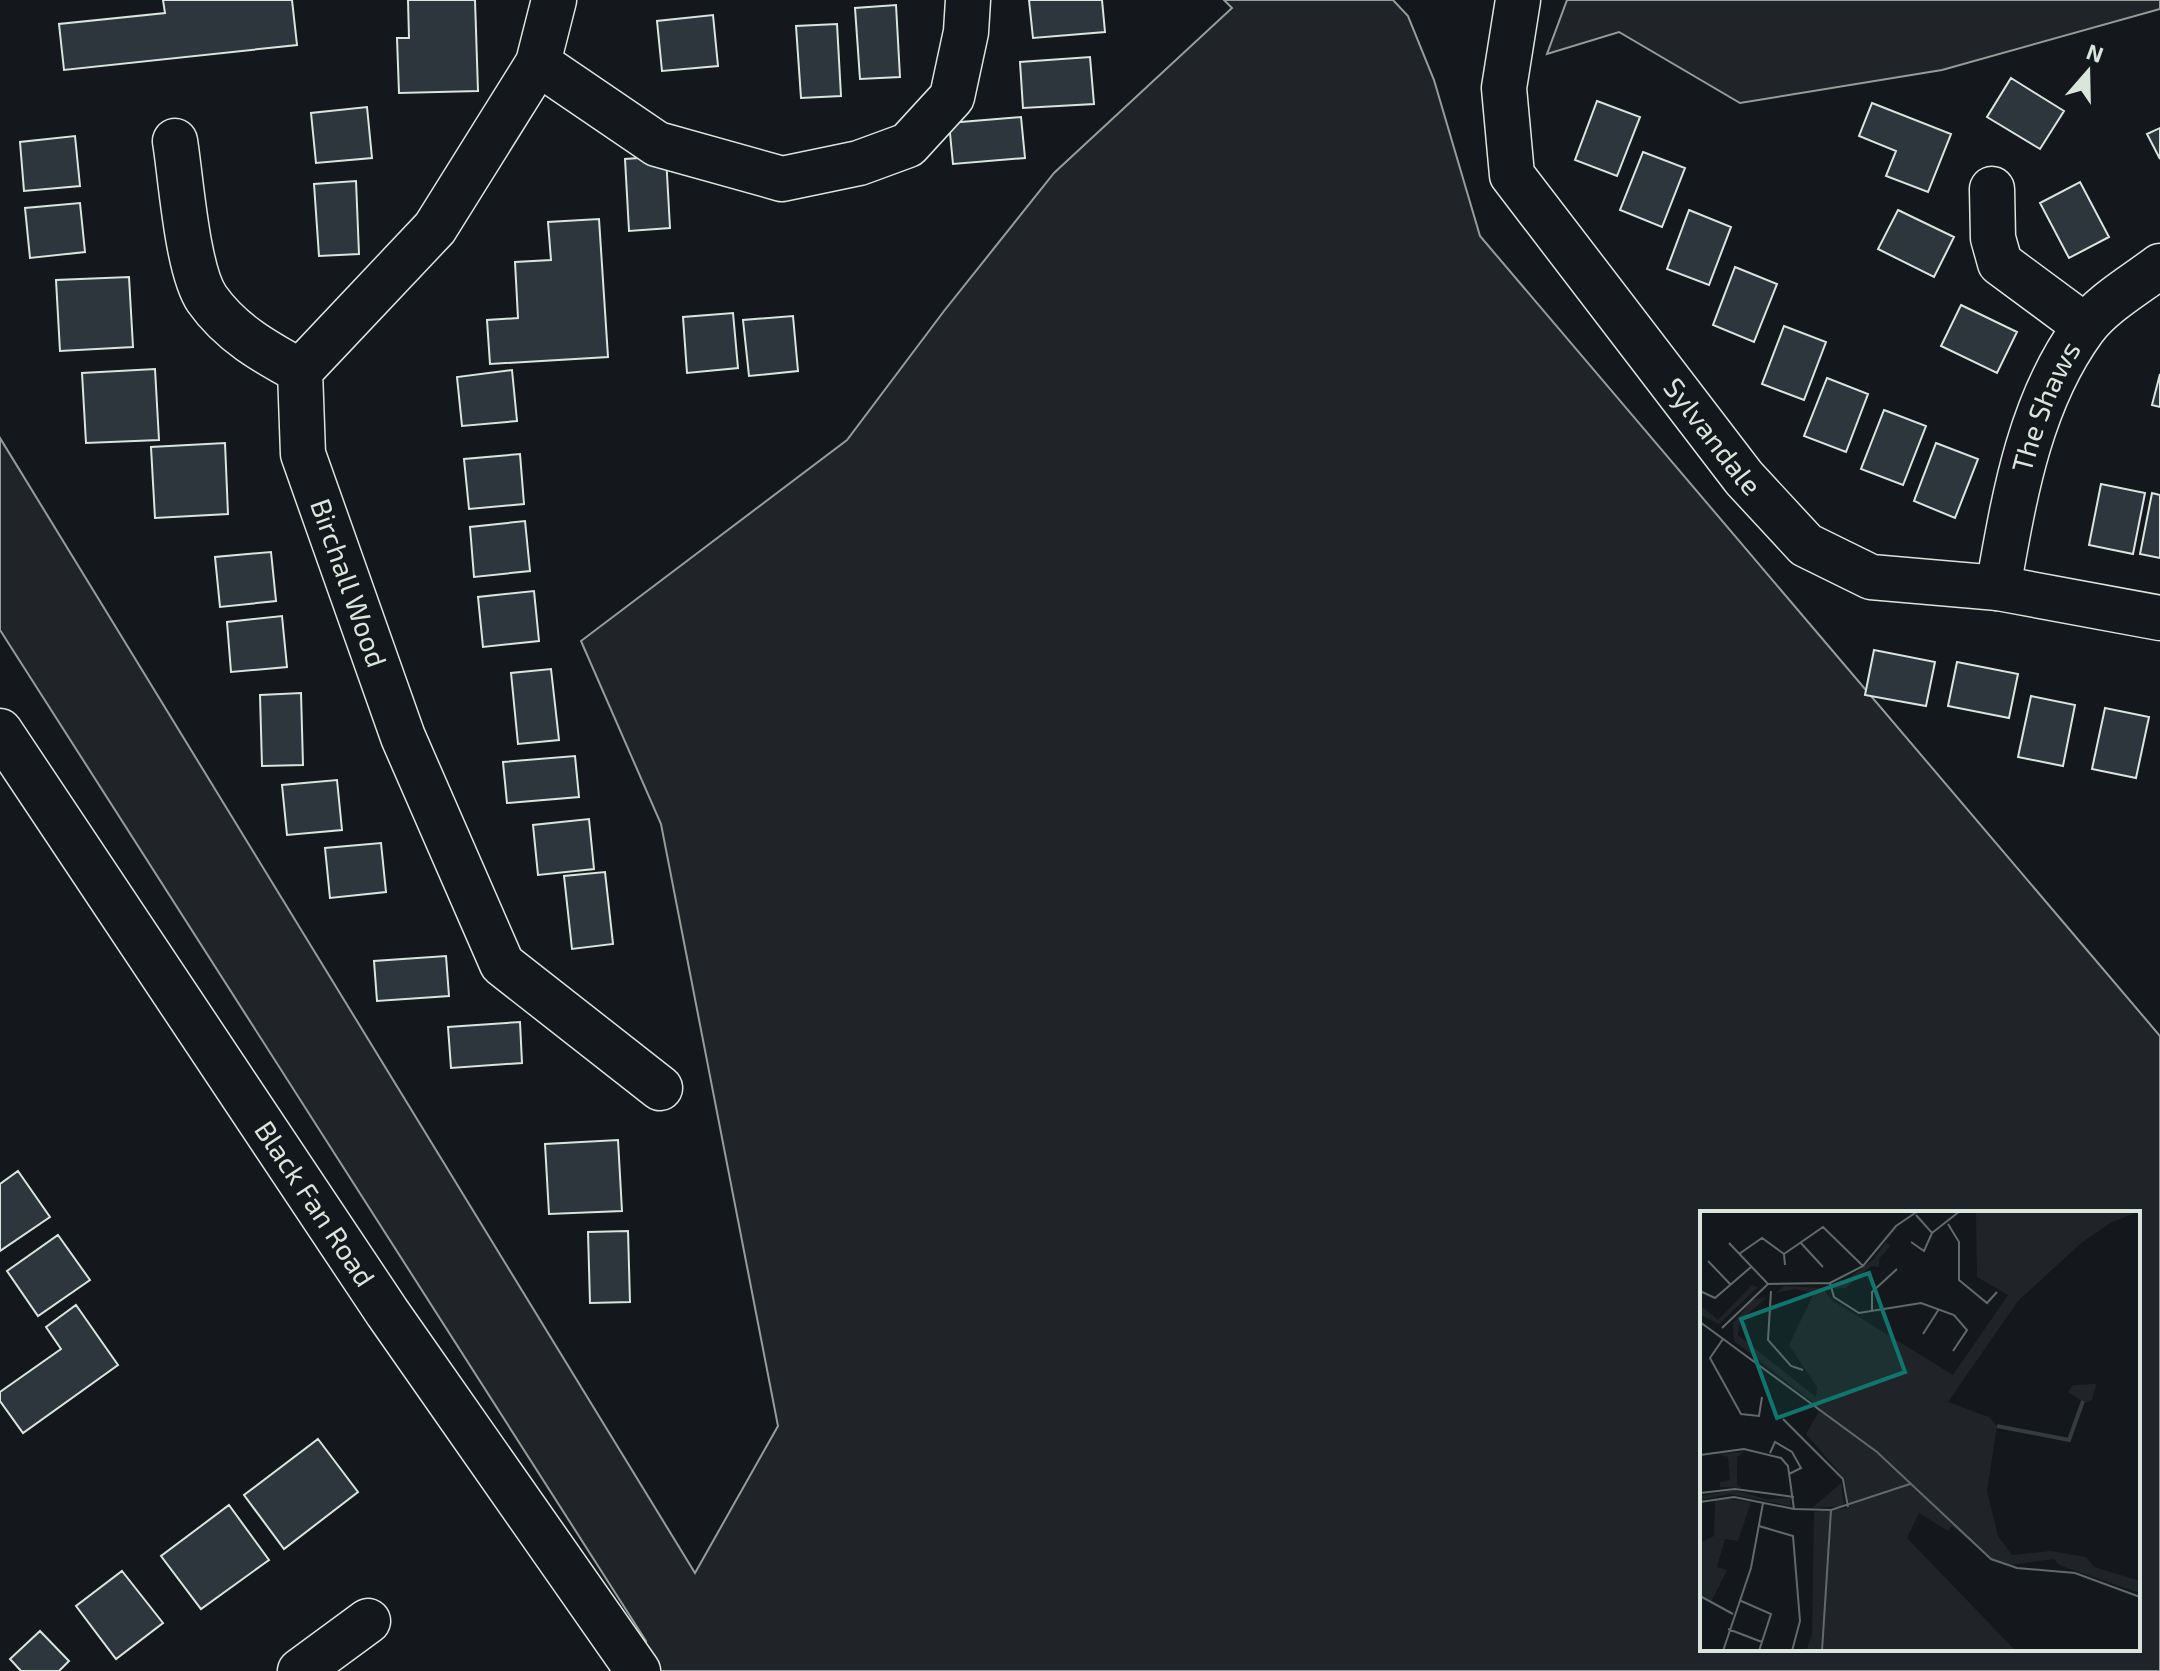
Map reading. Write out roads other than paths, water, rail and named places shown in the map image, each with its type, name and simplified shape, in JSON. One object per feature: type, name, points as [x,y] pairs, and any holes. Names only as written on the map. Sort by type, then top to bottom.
[{"type":"street","points":[[175,141],[193,257],[205,297],[234,329],[300,371],[435,228],[538,63],[554,0]]},
{"type":"street","points":[[538,63],[657,144],[782,179],[859,163],[908,145],[952,97],[966,32],[968,0]]},
{"type":"street","name":"Sylvandale","points":[[1518,0],[1504,88],[1512,175],[1744,478],[1806,545],[1871,577],[1998,588],[2160,618]]},
{"type":"street","points":[[1992,189],[1993,238],[2000,263],[2085,326]]},
{"type":"street","name":"The Shaws","points":[[1998,588],[2014,498],[2045,392],[2085,326],[2109,303],[2160,266]]},
{"type":"street","name":"Birchall Wood","points":[[300,371],[303,454],[403,737],[502,964],[660,1088]]},
{"type":"street","name":"Black Fan Road","points":[[0,731],[387,1312],[638,1671]]},
{"type":"street","points":[[300,1671],[368,1621]]}]
